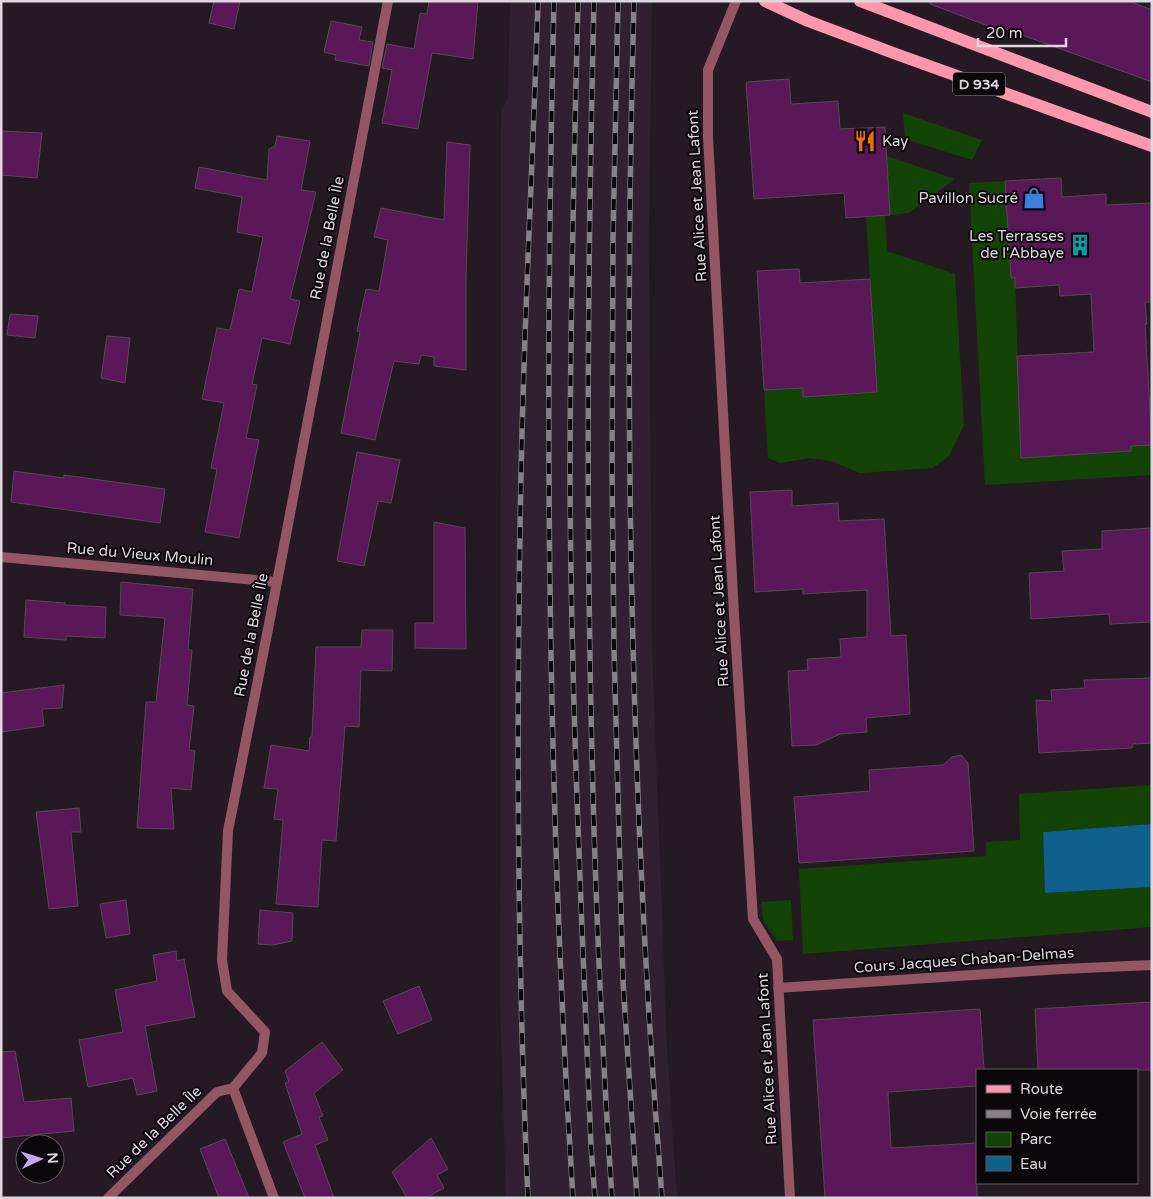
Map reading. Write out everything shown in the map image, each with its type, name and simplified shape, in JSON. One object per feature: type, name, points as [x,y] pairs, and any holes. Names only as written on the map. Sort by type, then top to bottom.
[{"type":"main road","name":"D 934","points":[[764,1],[808,21],[896,54],[1152,146]]},
{"type":"main road","name":"D 934","points":[[860,1],[1152,112]]},
{"type":"street","name":"Rue de la Belle Île","points":[[108,1198],[217,1092],[233,1088],[262,1053],[265,1032],[227,991],[222,960],[228,831],[388,1]]},
{"type":"street","name":"Rue Alice et Jean Lafont","points":[[736,1],[708,70],[708,137],[753,919],[777,959],[790,1198]]},
{"type":"street","name":"Rue du Vieux Moulin","points":[[1,556],[277,582]]},
{"type":"street","name":"Cours Jacques Chaban-Delmas","points":[[778,988],[1062,969],[1152,965]]},
{"type":"street","points":[[233,1088],[274,1198]]},
{"type":"shaded area","points":[[510,1],[652,1],[649,239],[652,649],[667,1048],[677,1198],[506,1198],[500,1002],[501,111],[508,97]]},
{"type":"green space","points":[[903,113],[982,140],[972,160],[905,139]]},
{"type":"green space","points":[[887,156],[955,179],[909,213],[890,215]]},
{"type":"green space","points":[[1005,181],[1011,278],[1015,277],[1021,458],[1131,451],[1131,446],[1152,445],[1152,475],[985,485],[969,183]]},
{"type":"green space","points":[[885,215],[887,251],[955,274],[964,425],[949,456],[933,468],[860,473],[831,461],[810,458],[780,463],[768,458],[764,390],[803,388],[803,397],[877,392],[866,216]]},
{"type":"green space","points":[[1152,785],[1152,824],[1043,832],[1045,893],[1152,887],[1152,927],[803,954],[799,869],[986,856],[986,842],[1020,840],[1019,794]]},
{"type":"green space","points":[[791,900],[793,940],[777,941],[763,920],[761,902]]},
{"type":"water","points":[[1152,824],[1152,887],[1045,893],[1043,832]]},
{"type":"building","points":[[214,1],[240,1],[234,29],[209,23]]},
{"type":"building","points":[[429,1],[478,1],[473,59],[432,53],[418,129],[382,123],[392,70],[382,68],[387,44],[414,49],[420,13],[427,14]]},
{"type":"building","points":[[930,1],[1129,1],[1152,10],[1152,82],[1000,27],[999,30],[930,4]]},
{"type":"building","points":[[331,21],[362,27],[359,40],[373,42],[369,66],[335,60],[336,55],[324,52]]},
{"type":"building","points":[[789,79],[791,104],[838,101],[840,129],[885,127],[890,215],[846,218],[844,193],[754,199],[746,82]]},
{"type":"building","points":[[1,131],[42,133],[37,178],[1,175]]},
{"type":"building","points":[[277,136],[310,141],[301,190],[316,192],[290,299],[300,301],[290,344],[262,338],[252,384],[257,385],[246,438],[259,440],[239,538],[205,532],[217,469],[211,468],[224,403],[202,399],[217,328],[230,330],[239,289],[252,292],[263,237],[237,232],[242,197],[195,188],[199,167],[267,180],[269,149],[275,146]]},
{"type":"building","points":[[447,142],[470,145],[466,278],[466,370],[434,366],[434,357],[421,355],[419,364],[394,361],[375,440],[341,433],[360,332],[357,331],[366,289],[379,291],[388,240],[374,237],[381,208],[444,220]]},
{"type":"building","points":[[1061,178],[1062,197],[1106,194],[1106,205],[1152,203],[1152,302],[1145,302],[1147,324],[1145,324],[1152,445],[1131,446],[1131,451],[1021,458],[1017,356],[1094,352],[1091,294],[1060,296],[1059,285],[1015,288],[1015,277],[1011,278],[1005,181]]},
{"type":"building","points":[[799,269],[800,283],[870,279],[877,392],[803,397],[803,388],[764,390],[757,271]]},
{"type":"building","points":[[10,314],[38,316],[35,338],[7,335]]},
{"type":"building","points":[[107,336],[130,338],[125,383],[101,378]]},
{"type":"building","points":[[357,452],[400,460],[391,503],[378,501],[364,566],[337,561]]},
{"type":"building","points":[[14,471],[64,478],[64,475],[165,489],[160,523],[11,502]]},
{"type":"building","points":[[792,490],[792,506],[838,503],[839,521],[884,519],[891,636],[906,635],[910,714],[866,718],[867,732],[840,734],[816,745],[792,746],[788,671],[808,670],[807,659],[841,657],[840,639],[867,637],[867,590],[803,594],[803,589],[755,592],[750,492]]},
{"type":"building","points":[[434,522],[465,528],[466,649],[415,648],[415,623],[434,623]]},
{"type":"building","points":[[1152,528],[1152,622],[1110,624],[1109,614],[1031,619],[1029,573],[1064,571],[1062,551],[1102,549],[1102,531]]},
{"type":"building","points":[[121,582],[193,589],[188,650],[192,650],[187,705],[194,706],[189,750],[195,751],[191,790],[171,788],[174,829],[137,828],[146,702],[156,702],[165,618],[120,615]]},
{"type":"building","points":[[26,600],[65,603],[65,605],[106,607],[105,638],[66,636],[66,640],[24,637]]},
{"type":"building","points":[[362,630],[393,630],[392,671],[361,670],[359,727],[345,726],[336,841],[322,840],[318,907],[276,904],[283,820],[274,819],[278,789],[264,788],[271,745],[309,751],[310,737],[312,737],[316,647],[361,647]]},
{"type":"building","points":[[1152,678],[1152,743],[1133,744],[1132,748],[1039,753],[1036,700],[1052,701],[1051,690],[1085,688],[1084,680]]},
{"type":"building","points":[[64,685],[62,708],[42,709],[44,726],[1,732],[1,693]]},
{"type":"building","points":[[961,755],[968,763],[974,851],[799,863],[794,797],[870,791],[869,770],[943,765],[952,757]]},
{"type":"building","points":[[79,808],[81,832],[71,832],[78,906],[49,909],[36,812]]},
{"type":"building","points":[[126,900],[130,934],[106,938],[100,904]]},
{"type":"building","points":[[260,910],[293,913],[292,941],[273,945],[258,944]]},
{"type":"building","points":[[176,951],[177,961],[184,959],[195,1017],[145,1026],[157,1091],[137,1095],[133,1078],[88,1087],[79,1040],[123,1032],[115,990],[157,981],[153,955]]},
{"type":"building","points":[[419,986],[432,1020],[398,1034],[383,1001]]},
{"type":"building","points":[[1152,1002],[1152,1070],[1038,1069],[1035,1009]]},
{"type":"building","points":[[980,1009],[984,1069],[976,1069],[976,1086],[888,1092],[891,1148],[976,1143],[977,1198],[825,1198],[813,1020]]},
{"type":"building","points":[[322,1042],[343,1070],[314,1093],[323,1116],[319,1117],[328,1140],[315,1145],[334,1198],[305,1198],[283,1142],[302,1134],[285,1083],[289,1082],[285,1071]]},
{"type":"building","points":[[15,1051],[24,1102],[71,1098],[74,1131],[15,1134],[15,1137],[1,1138],[1,1052]]},
{"type":"building","points":[[431,1138],[448,1169],[437,1175],[444,1188],[426,1198],[407,1198],[392,1172]]},
{"type":"building","points":[[225,1139],[249,1198],[219,1198],[200,1149]]},
{"type":"railway","points":[[528,1198],[520,927],[518,657],[522,417],[538,1]]},
{"type":"railway","points":[[554,1],[549,300],[550,600],[558,899],[573,1198]]},
{"type":"railway","points":[[578,1],[571,360],[571,562],[581,896],[591,1146],[595,1198]]},
{"type":"railway","points":[[594,1],[589,300],[589,600],[596,899],[612,1198]]},
{"type":"railway","points":[[618,1],[613,239],[612,471],[614,649],[623,981],[637,1198]]},
{"type":"railway","points":[[634,1],[629,300],[632,600],[636,750],[643,899],[651,1049],[662,1198]]},
{"type":"place","name":"Kay","points":[[865,141]]},
{"type":"place","name":"Pavillon Sucré","points":[[1034,198]]},
{"type":"place","name":"Les Terrasses de l'Abbaye","points":[[1080,245]]}]
